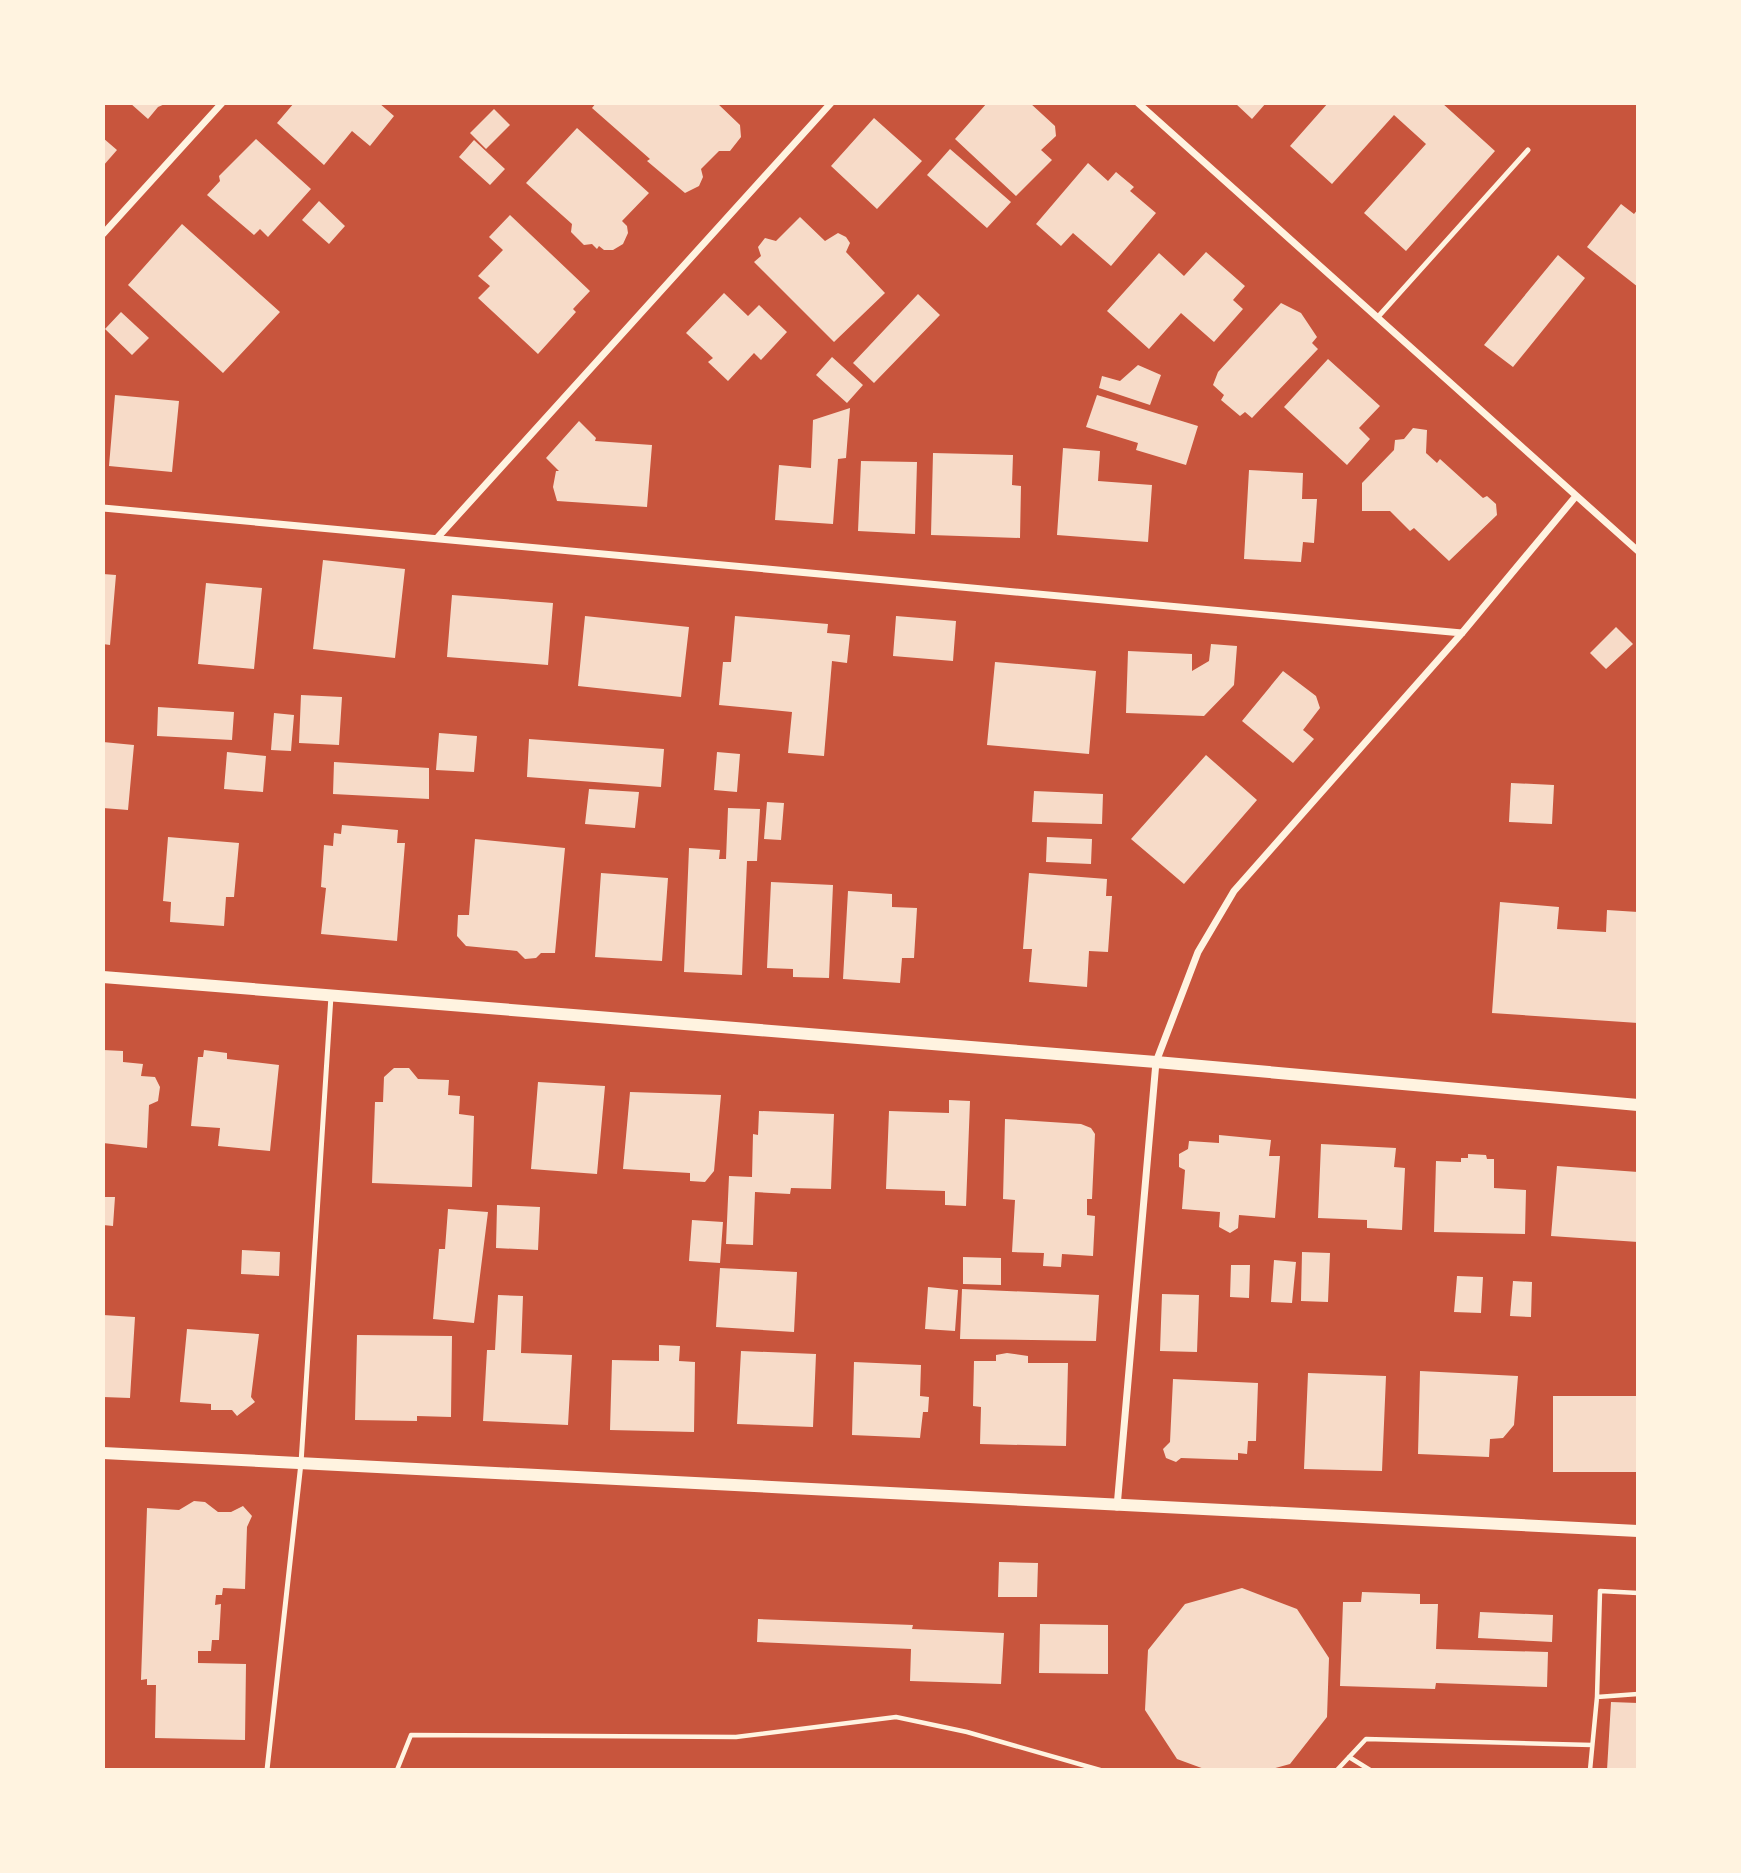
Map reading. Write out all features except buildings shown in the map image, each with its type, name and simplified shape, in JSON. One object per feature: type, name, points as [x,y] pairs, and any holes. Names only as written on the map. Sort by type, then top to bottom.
[{"type":"street","points":[[103,234],[222,103]]},
{"type":"street","points":[[439,537],[831,103]]},
{"type":"street","points":[[1138,103],[1638,551]]},
{"type":"street","points":[[1117,1507],[1156,1062],[1198,952],[1234,891],[1462,633],[1576,496]]},
{"type":"street","points":[[103,508],[1462,633]]},
{"type":"street","points":[[103,977],[1156,1062],[1638,1105]]},
{"type":"street","points":[[103,1453],[1117,1507],[1638,1531]]},
{"type":"lane","points":[[1377,318],[1528,150]]},
{"type":"lane","points":[[267,1770],[301,1463],[331,996]]},
{"type":"path","points":[[1590,1770],[1597,1698],[1600,1591],[1638,1593]]},
{"type":"path","points":[[1597,1698],[1638,1695]]},
{"type":"path","points":[[397,1770],[401,1754],[411,1735],[736,1737],[896,1717],[967,1732],[1100,1770]]},
{"type":"path","points":[[1337,1770],[1366,1739],[1592,1745]]},
{"type":"path","points":[[1349,1757],[1370,1770]]}]
